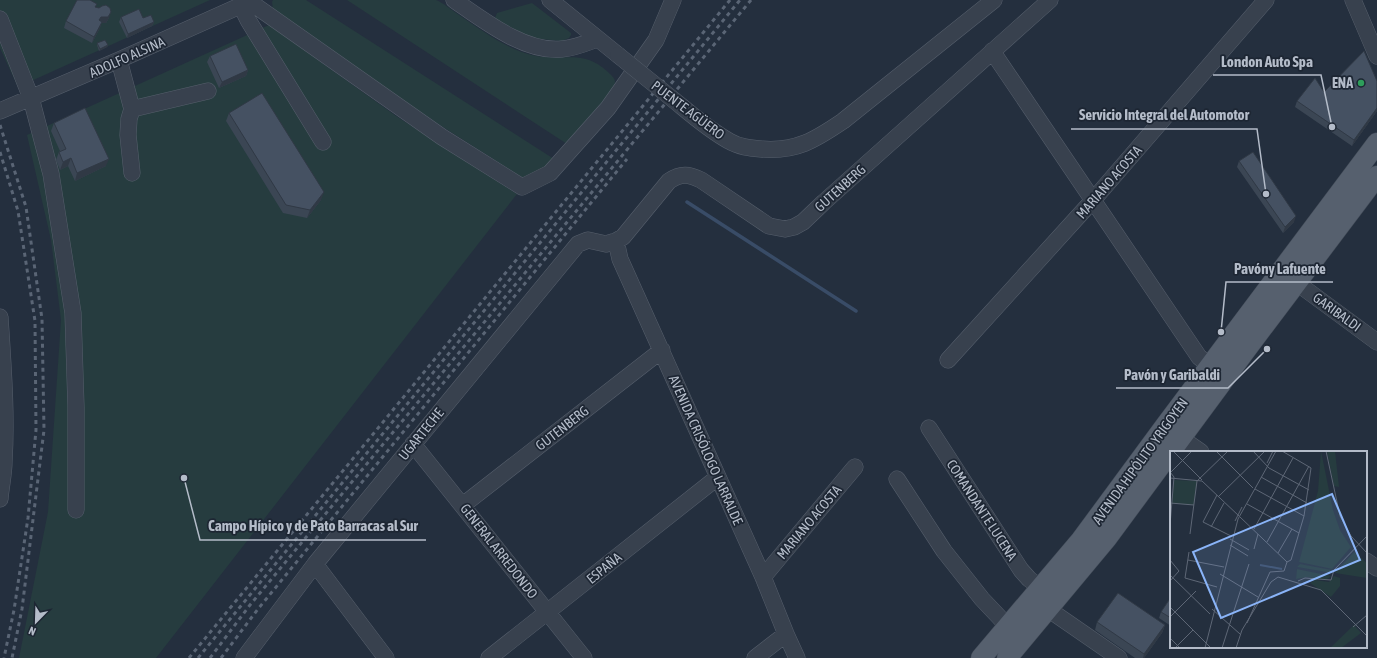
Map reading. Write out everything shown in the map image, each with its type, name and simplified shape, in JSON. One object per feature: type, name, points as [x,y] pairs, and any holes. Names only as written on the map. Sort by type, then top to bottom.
[{"type":"main road","name":"AVENIDA HIPÓLITO YRIGOYEN","points":[[1007,658],[1014,634],[1041,588],[1081,540],[1377,143]]},
{"type":"main road","name":"AVENIDA HIPÓLITO YRIGOYEN","points":[[1172,451],[1377,176]]},
{"type":"main road","name":"AVENIDA HIPÓLITO YRIGOYEN","points":[[981,658],[1048,609],[1107,538],[1170,454]]},
{"type":"street","points":[[454,0],[503,33],[525,43],[546,48],[561,49],[575,47],[597,39]]},
{"type":"street","points":[[462,0],[467,0]]},
{"type":"street","name":"PUENTE AGÜERO","points":[[550,0],[710,129],[730,142],[747,148],[769,150],[790,149],[805,144],[826,133],[994,0]]},
{"type":"street","points":[[248,3],[442,137],[522,187],[550,173],[608,108],[656,40],[673,0]]},
{"type":"street","name":"GUTENBERG","points":[[616,241],[623,237],[669,181],[675,177],[683,175],[691,175],[701,180],[770,226],[784,229],[794,227],[803,222],[1050,0]]},
{"type":"street","name":"MARIANO ACOSTA","points":[[948,360],[1094,200],[1266,0]]},
{"type":"street","points":[[1353,0],[1377,56]]},
{"type":"street","points":[[248,3],[248,20],[323,142]]},
{"type":"street","name":"ADOLFO ALSINA","points":[[0,111],[248,3]]},
{"type":"street","points":[[0,19],[31,98],[50,174],[73,313],[76,407],[76,510]]},
{"type":"street","points":[[992,51],[1199,357],[1226,378]]},
{"type":"street","points":[[119,60],[132,109],[129,119],[128,135],[132,173]]},
{"type":"street","points":[[132,109],[208,90]]},
{"type":"street","name":"UGARTECHE","points":[[244,658],[315,564],[578,244],[588,240],[606,244],[616,241]]},
{"type":"street","name":"AVENIDA CRISÓLOGO LARRALDE","points":[[616,241],[620,259],[763,577],[797,658]]},
{"type":"street","name":"GARIBALDI","points":[[1297,283],[1377,342]]},
{"type":"street","points":[[0,317],[5,438],[0,499]]},
{"type":"street","name":"GUTENBERG","points":[[462,505],[662,350]]},
{"type":"street","points":[[1165,426],[1199,451]]},
{"type":"street","name":"COMANDANTE LUCENA","points":[[929,428],[1021,570],[1029,579],[1041,588]]},
{"type":"street","name":"GENERAL ARREDONDO","points":[[413,444],[584,658]]},
{"type":"street","name":"MARIANO ACOSTA","points":[[763,577],[855,468]]},
{"type":"street","name":"ESPAÑA","points":[[489,658],[718,477]]},
{"type":"street","points":[[897,479],[944,551],[982,599],[1014,634]]},
{"type":"street","points":[[1367,562],[1377,568]]},
{"type":"street","points":[[315,564],[386,658]]},
{"type":"street","points":[[1048,609],[1119,658]]},
{"type":"street","points":[[755,658],[786,634]]},
{"type":"green space","points":[[0,0],[210,0],[18,87],[0,48]]},
{"type":"green space","points":[[273,0],[306,0],[554,159],[545,169],[523,178],[435,122],[273,10]]},
{"type":"green space","points":[[347,0],[436,0],[505,45],[536,56],[574,57],[591,60],[608,72],[614,78],[615,82],[609,94],[567,144]]},
{"type":"green space","points":[[532,3],[571,33],[569,38],[562,41],[530,38],[495,18],[497,13]]},
{"type":"green space","points":[[269,25],[396,116],[517,194],[156,658],[19,658],[48,512],[61,320],[51,240],[27,135]]},
{"type":"building","points":[[77,0],[90,0],[97,4],[95,7],[99,8],[106,5],[110,8],[111,12],[108,17],[101,17],[99,20],[102,22],[94,37],[66,21]]},
{"type":"building","points":[[139,9],[143,18],[151,15],[154,22],[128,34],[121,17]]},
{"type":"building","points":[[105,40],[108,45],[100,49],[97,43]]},
{"type":"building","points":[[236,44],[248,70],[222,82],[210,56]]},
{"type":"building","points":[[1364,51],[1377,81],[1377,108],[1354,140],[1297,101],[1315,78],[1324,92]]},
{"type":"building","points":[[262,93],[324,192],[310,210],[286,205],[229,113]]},
{"type":"building","points":[[85,108],[109,159],[77,173],[71,158],[63,162],[59,152],[66,149],[54,123]]},
{"type":"building","points":[[1253,152],[1296,216],[1285,227],[1239,161]]},
{"type":"building","points":[[1118,593],[1165,625],[1144,654],[1097,622]]},
{"type":"building","points":[[1170,598],[1170,617],[1161,612]]},
{"type":"waterway","points":[[687,202],[856,311]]},
{"type":"railway","points":[[189,658],[730,0]]},
{"type":"railway","points":[[198,658],[740,0]]},
{"type":"railway","points":[[210,658],[250,605],[751,0]]},
{"type":"railway","points":[[0,125],[26,207],[42,319],[44,430],[22,609],[12,658]]},
{"type":"railway","points":[[0,152],[18,211],[35,321],[36,430],[28,518],[14,610],[4,658]]},
{"type":"railway","points":[[221,658],[258,609],[627,159]]},
{"type":"place","name":"ENA","points":[[1361,83]]},
{"type":"place","name":"London Auto Spa","points":[[1332,127]]},
{"type":"place","name":"Servicio Integral del Automotor","points":[[1266,194]]},
{"type":"place","name":"Pavóny Lafuente","points":[[1221,332]]},
{"type":"place","name":"Pavón y Garibaldi","points":[[1267,349]]},
{"type":"place","name":"Campo Hípico y de Pato Barracas al Sur","points":[[184,478]]}]
